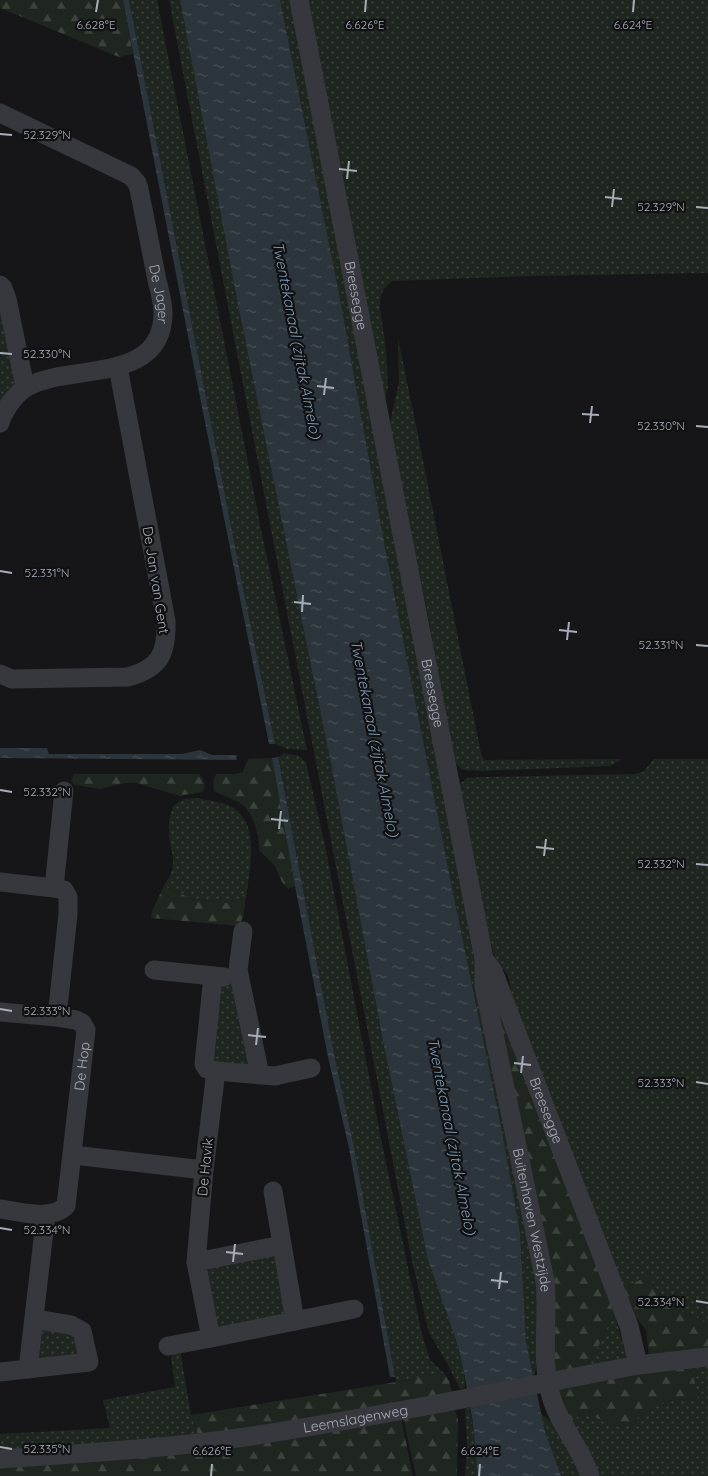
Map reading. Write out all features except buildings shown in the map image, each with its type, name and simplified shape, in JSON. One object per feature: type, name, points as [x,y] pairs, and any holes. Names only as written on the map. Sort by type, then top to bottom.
[{"type":"street","name":"Breesegge","points":[[299,0],[484,959],[493,970],[629,1326],[638,1365]]},
{"type":"street","name":"De Jager","points":[[0,113],[131,176],[137,183],[163,312],[157,340],[139,358],[118,367],[41,381],[25,387]]},
{"type":"street","points":[[0,286],[3,288],[7,299],[25,387],[2,415],[0,422]]},
{"type":"street","name":"De Jan van Gent","points":[[0,674],[12,679],[128,678],[153,666],[161,658],[167,639],[166,621],[118,367]]},
{"type":"street","points":[[54,888],[64,791]]},
{"type":"street","points":[[0,882],[64,890],[68,897],[68,914],[57,1017],[0,1012]]},
{"type":"street","points":[[243,931],[238,970],[260,1075]]},
{"type":"street","name":"Buitenhaven Westzijde","points":[[484,959],[484,986],[545,1281],[547,1315],[544,1353],[546,1374],[556,1410],[576,1445],[590,1476]]},
{"type":"street","points":[[154,970],[240,979]]},
{"type":"street","points":[[213,976],[204,1064],[207,1069],[275,1076],[311,1068]]},
{"type":"street","name":"De Hop","points":[[46,1214],[59,1213],[66,1206],[86,1030],[82,1023],[76,1020],[57,1017]]},
{"type":"street","name":"De Havik","points":[[211,1338],[196,1262],[204,1170],[216,1071]]},
{"type":"street","points":[[73,1155],[204,1170]]},
{"type":"street","points":[[273,1191],[295,1321]]},
{"type":"street","points":[[0,1210],[46,1214],[28,1369]]},
{"type":"street","points":[[196,1262],[282,1245]]},
{"type":"street","points":[[168,1346],[354,1309]]},
{"type":"street","points":[[0,1372],[89,1362],[82,1331],[71,1325],[34,1319]]},
{"type":"street","name":"Leemslagenweg","points":[[0,1458],[163,1447],[216,1441],[333,1423],[638,1365],[708,1357]]},
{"type":"green space","points":[[0,0],[123,0],[133,54],[119,57],[0,8]]},
{"type":"green space","points":[[129,0],[157,0],[261,529],[307,750],[287,749],[275,744]]},
{"type":"green space","points":[[169,0],[180,0],[238,305],[333,774],[382,1036],[428,1260],[458,1346],[464,1372],[465,1388],[460,1389],[429,1333],[412,1261]]},
{"type":"green space","points":[[280,0],[292,0],[539,1264],[537,1362],[534,1378],[526,1341],[520,1232],[501,1126],[385,547],[339,293]]},
{"type":"green space","points":[[304,0],[708,0],[708,273],[392,281],[381,295],[380,308],[386,350],[388,387],[383,408]]},
{"type":"green space","points":[[0,297],[17,376],[15,388],[0,406]]},
{"type":"green space","points":[[398,338],[481,753],[484,760],[621,760],[609,766],[481,771],[462,770],[456,763],[389,427],[399,382]]},
{"type":"green space","points":[[285,753],[299,756],[306,763],[325,845],[381,1139],[422,1334],[430,1360],[444,1373],[396,1382],[354,1147],[335,1059],[278,757]]},
{"type":"green space","points":[[272,758],[295,886],[288,889],[282,882],[275,866],[259,850],[257,831],[249,812],[240,803],[214,791],[213,782],[216,774],[243,772],[248,759]]},
{"type":"green space","points":[[654,759],[708,759],[708,1322],[680,1311],[662,1299],[649,1277],[622,1288],[514,1007],[508,975],[496,962],[483,914],[459,785],[467,778],[483,777],[635,774],[643,772]]},
{"type":"green space","points":[[74,774],[199,774],[204,782],[204,791],[180,796],[136,783],[125,783],[100,789],[75,785],[71,781]]},
{"type":"green space","points":[[198,798],[232,807],[241,814],[247,824],[251,846],[250,870],[247,891],[238,900],[226,903],[192,899],[164,886],[173,864],[169,826],[173,806],[184,799]]},
{"type":"green space","points":[[164,886],[192,899],[226,903],[238,900],[247,891],[243,917],[239,926],[151,918],[152,911]]},
{"type":"green space","points":[[222,984],[233,984],[253,1068],[212,1064],[213,1009]]},
{"type":"green space","points":[[491,987],[614,1313],[585,1370],[550,1377],[548,1349]]},
{"type":"green space","points":[[266,1254],[276,1257],[288,1312],[284,1318],[218,1329],[206,1273],[212,1264]]},
{"type":"green space","points":[[649,1276],[662,1299],[680,1311],[708,1322],[708,1350],[649,1356],[646,1330],[633,1313],[622,1288]]},
{"type":"green space","points":[[614,1313],[626,1354],[625,1363],[585,1370],[602,1339]]},
{"type":"green space","points":[[46,1325],[70,1328],[83,1354],[36,1362],[36,1330]]},
{"type":"green space","points":[[180,1350],[191,1415],[199,1437],[0,1451],[0,1434],[110,1428],[103,1400],[175,1387],[171,1357],[175,1351]]},
{"type":"green space","points":[[708,1362],[708,1476],[597,1476],[568,1424],[581,1414],[587,1414],[619,1427],[634,1423],[639,1416],[665,1401],[698,1398],[691,1365]]},
{"type":"green space","points":[[691,1365],[698,1398],[665,1401],[639,1416],[634,1423],[619,1427],[587,1414],[581,1414],[568,1424],[553,1389]]},
{"type":"green space","points":[[444,1373],[449,1381],[453,1396],[199,1437],[191,1415],[396,1382]]},
{"type":"green space","points":[[454,1407],[458,1420],[457,1476],[416,1476],[403,1418]]},
{"type":"green space","points":[[470,1407],[477,1454],[478,1476],[465,1476],[467,1443],[465,1409]]},
{"type":"green space","points":[[540,1413],[556,1426],[582,1476],[561,1476]]},
{"type":"green space","points":[[401,1418],[413,1476],[0,1476],[0,1463]]},
{"type":"water","points":[[123,0],[129,0],[275,744],[269,744]]},
{"type":"water","name":"Twentekanaal (zijtak Almelo)","points":[[180,0],[280,0],[339,293],[385,547],[501,1126],[520,1232],[526,1341],[545,1432],[561,1476],[478,1476],[473,1423],[464,1372],[458,1346],[428,1260],[382,1036],[333,774],[238,305]]},
{"type":"water","points":[[0,748],[47,748],[49,754],[182,754],[200,750],[212,755],[237,755],[236,760],[0,758]]},
{"type":"water","points":[[278,757],[335,1059],[354,1147],[395,1377],[390,1377],[349,1148],[328,1057],[295,886],[272,758]]}]
